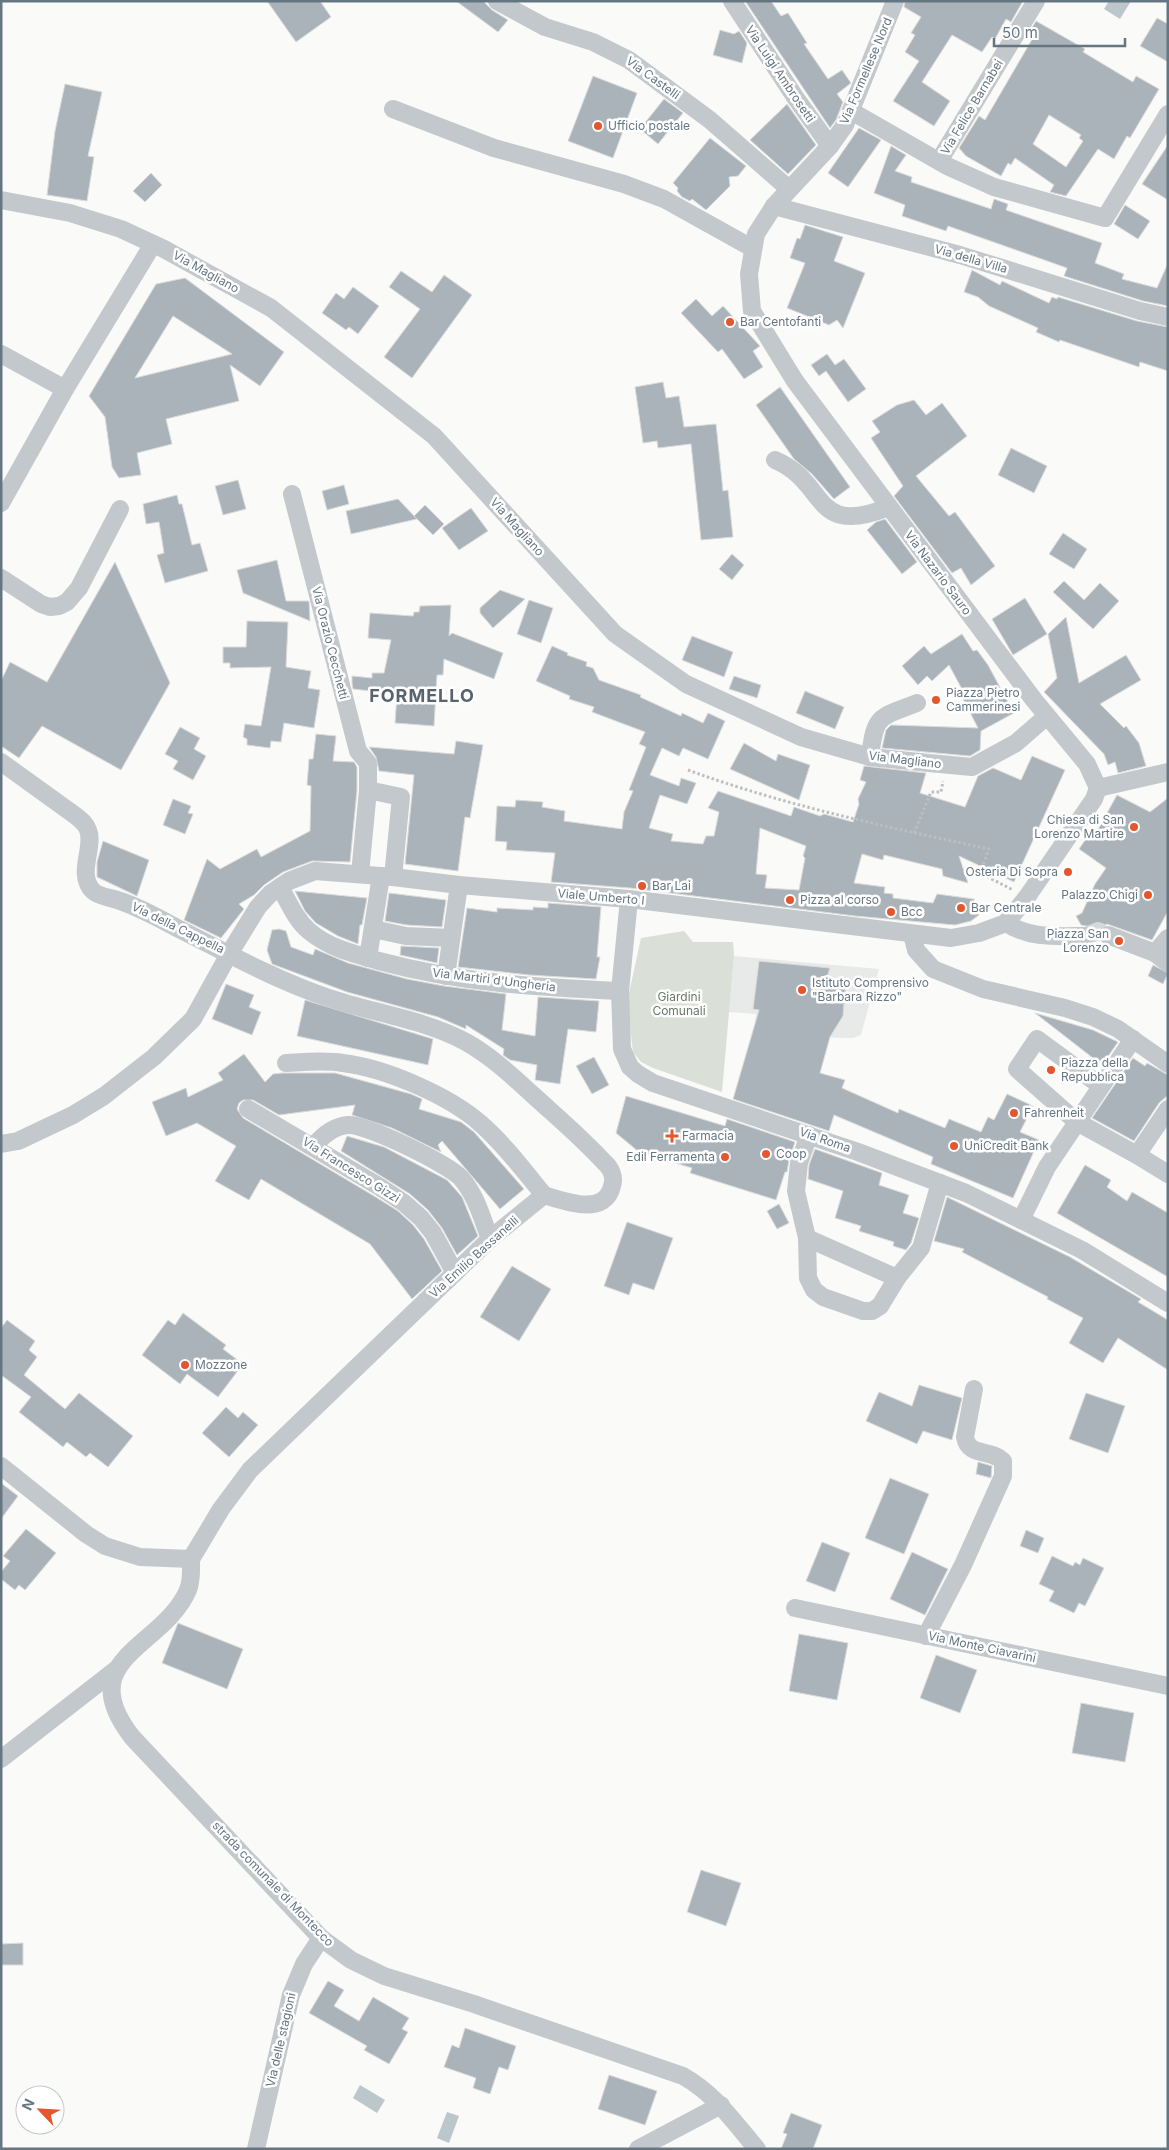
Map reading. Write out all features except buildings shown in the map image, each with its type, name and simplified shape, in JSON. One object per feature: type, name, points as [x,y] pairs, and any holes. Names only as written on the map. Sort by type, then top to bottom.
[{"type":"street","name":"Via Castelli","points":[[496,1],[545,27],[593,42],[623,56],[710,120],[789,189]]},
{"type":"street","name":"Via Luigi Ambrosetti","points":[[732,1],[784,81],[830,146]]},
{"type":"street","name":"Via Formellese Nord","points":[[774,206],[830,146],[846,125],[895,1]]},
{"type":"street","name":"Via Felice Barnabei","points":[[939,161],[1036,1]]},
{"type":"street","points":[[393,109],[494,148],[624,184],[664,199],[752,248]]},
{"type":"street","points":[[851,111],[939,161],[994,187],[1105,218],[1168,114]]},
{"type":"street","name":"Via Magliano","points":[[1,200],[88,218],[153,244],[272,308],[434,436],[615,634],[686,684],[801,736],[870,757],[947,765],[972,767],[1016,743],[1047,716]]},
{"type":"street","name":"Via Nazario Sauro","points":[[774,206],[756,234],[752,248],[749,274],[752,311],[795,381],[1047,716],[1086,764],[1098,788]]},
{"type":"street","name":"Via della Villa","points":[[774,206],[960,255],[1140,311],[1168,317]]},
{"type":"street","points":[[1,503],[6,484],[153,244]]},
{"type":"street","points":[[1,354],[65,389]]},
{"type":"street","points":[[775,460],[791,466],[823,505],[833,513],[846,517],[857,516],[889,507]]},
{"type":"street","name":"Via Orazio Cecchetti","points":[[292,494],[358,752],[368,763],[368,790],[360,874]]},
{"type":"street","points":[[1,578],[41,604],[50,607],[59,606],[67,602],[80,588],[120,509]]},
{"type":"street","points":[[870,757],[876,724],[886,715],[917,703]]},
{"type":"street","name":"Via della Cappella","points":[[1,762],[76,816],[84,824],[90,836],[86,870],[93,891],[134,906],[229,954]]},
{"type":"street","points":[[1086,936],[1040,936],[1006,923],[1027,897],[1085,814],[1098,788],[1168,772]]},
{"type":"street","points":[[368,790],[401,797],[387,877],[372,929],[368,958]]},
{"type":"street","name":"Viale Umberto I","points":[[1,1144],[18,1141],[74,1115],[104,1096],[154,1057],[193,1020],[229,954],[258,908],[270,894],[289,881],[316,871],[629,899],[951,938],[979,933],[1006,923]]},
{"type":"street","points":[[446,976],[459,885]]},
{"type":"street","name":"Via Martiri d'Ungheria","points":[[280,887],[297,918],[309,931],[337,948],[368,958],[446,976],[526,986],[620,991]]},
{"type":"street","name":"Via Roma","points":[[629,899],[620,991],[622,1049],[628,1063],[638,1074],[653,1083],[809,1135],[966,1193],[1082,1250],[1168,1303]]},
{"type":"street","points":[[372,929],[406,936],[451,938]]},
{"type":"street","points":[[912,934],[916,950],[933,969],[983,989],[1075,1011],[1118,1029],[1168,1064]]},
{"type":"street","points":[[1108,935],[1161,958],[1168,938]]},
{"type":"street","points":[[229,954],[286,982],[324,997],[449,1034],[486,1055],[606,1163],[612,1173],[613,1185],[611,1191],[603,1200],[592,1205],[576,1204],[544,1195],[496,1138],[472,1117],[445,1100],[412,1084],[354,1065],[322,1061],[286,1063]]},
{"type":"street","points":[[1101,1086],[1037,1039],[1017,1069],[1077,1122],[1168,1174]]},
{"type":"street","points":[[1021,1220],[1047,1166],[1133,1040]]},
{"type":"street","name":"Via Francesco Gizzi","points":[[248,1109],[380,1187],[413,1210],[433,1233],[455,1273]]},
{"type":"street","points":[[1137,1155],[1168,1109]]},
{"type":"street","points":[[313,1147],[330,1131],[338,1127],[355,1125],[432,1159],[454,1171],[468,1187],[490,1239]]},
{"type":"street","points":[[809,1135],[799,1163],[796,1184],[807,1238],[808,1278],[814,1290],[823,1297],[863,1311],[872,1311],[883,1302],[897,1278],[917,1254],[924,1241],[940,1183]]},
{"type":"street","name":"Via Emilio Bassanelli","points":[[191,1559],[220,1509],[250,1470],[490,1239],[544,1195]]},
{"type":"street","points":[[807,1238],[897,1278]]},
{"type":"street","points":[[926,1636],[963,1566],[1003,1476],[1003,1461],[998,1456],[972,1450],[966,1442],[965,1437],[974,1389]]},
{"type":"street","points":[[1,1466],[86,1534],[105,1546],[140,1557],[191,1559]]},
{"type":"street","name":"strada comunale di Montecco","points":[[191,1559],[191,1578],[180,1603],[155,1631],[131,1650],[118,1668],[113,1681],[112,1695],[114,1707],[122,1724],[132,1737],[321,1938],[351,1960],[384,1976],[474,2004],[683,2076],[704,2089],[721,2105],[757,2149]]},
{"type":"street","name":"Via Monte Ciavarini","points":[[795,1608],[1168,1686]]},
{"type":"street","points":[[1,1759],[118,1668]]},
{"type":"street","name":"Via delle stagioni","points":[[256,2149],[291,1995],[302,1969],[321,1938]]},
{"type":"street","points":[[638,2149],[721,2105]]},
{"type":"path","points":[[914,833],[931,792],[940,792],[947,765]]},
{"type":"path","points":[[688,770],[732,786],[856,819],[989,849],[980,873],[1027,897]]},
{"type":"shaded area","points":[[1109,1],[1131,1],[1120,19],[1104,9]]},
{"type":"shaded area","name":"Istituto Comprensivo \"Barbara Rizzo\"","points":[[734,956],[879,969],[861,1035],[853,1038],[811,1037],[754,1029],[756,1014],[729,1012]]},
{"type":"shaded area","points":[[360,2085],[385,2100],[377,2113],[353,2098]]},
{"type":"shaded area","points":[[447,2112],[459,2116],[449,2143],[437,2138]]},
{"type":"green space","name":"Giardini Comunali","points":[[684,931],[693,942],[733,942],[734,956],[722,1092],[653,1068],[641,1062],[633,1052],[627,1002],[641,938]]},
{"type":"tunnel","points":[[1086,936],[1098,931],[1108,935]]},
{"type":"place","name":"Ufficio postale","points":[[598,126]]},
{"type":"place","name":"Bar Centofanti","points":[[730,322]]},
{"type":"place","name":"Piazza Pietro Cammerinesi","points":[[936,700]]},
{"type":"place","name":"Chiesa di San Lorenzo Martire","points":[[1134,827]]},
{"type":"place","name":"Osteria Di Sopra","points":[[1068,872]]},
{"type":"place","name":"Bar Lai","points":[[642,886]]},
{"type":"place","name":"Palazzo Chigi","points":[[1148,895]]},
{"type":"place","name":"Pizza al corso","points":[[790,900]]},
{"type":"place","name":"Bar Centrale","points":[[961,908]]},
{"type":"place","name":"Bcc","points":[[891,912]]},
{"type":"place","name":"Piazza San Lorenzo","points":[[1119,941]]},
{"type":"place","name":"Istituto Comprensivo \"Barbara Rizzo\"","points":[[802,990]]},
{"type":"place","name":"Piazza della Repubblica","points":[[1051,1070]]},
{"type":"place","name":"Fahrenheit","points":[[1014,1113]]},
{"type":"place","name":"Farmacia","points":[[672,1136]]},
{"type":"place","name":"UniCredit Bank","points":[[954,1146]]},
{"type":"place","name":"Coop","points":[[766,1154]]},
{"type":"place","name":"Edil Ferramenta","points":[[725,1157]]},
{"type":"place","name":"Mozzone","points":[[185,1365]]},
{"type":"district","name":"FORMELLO","points":[[422,696]]}]
